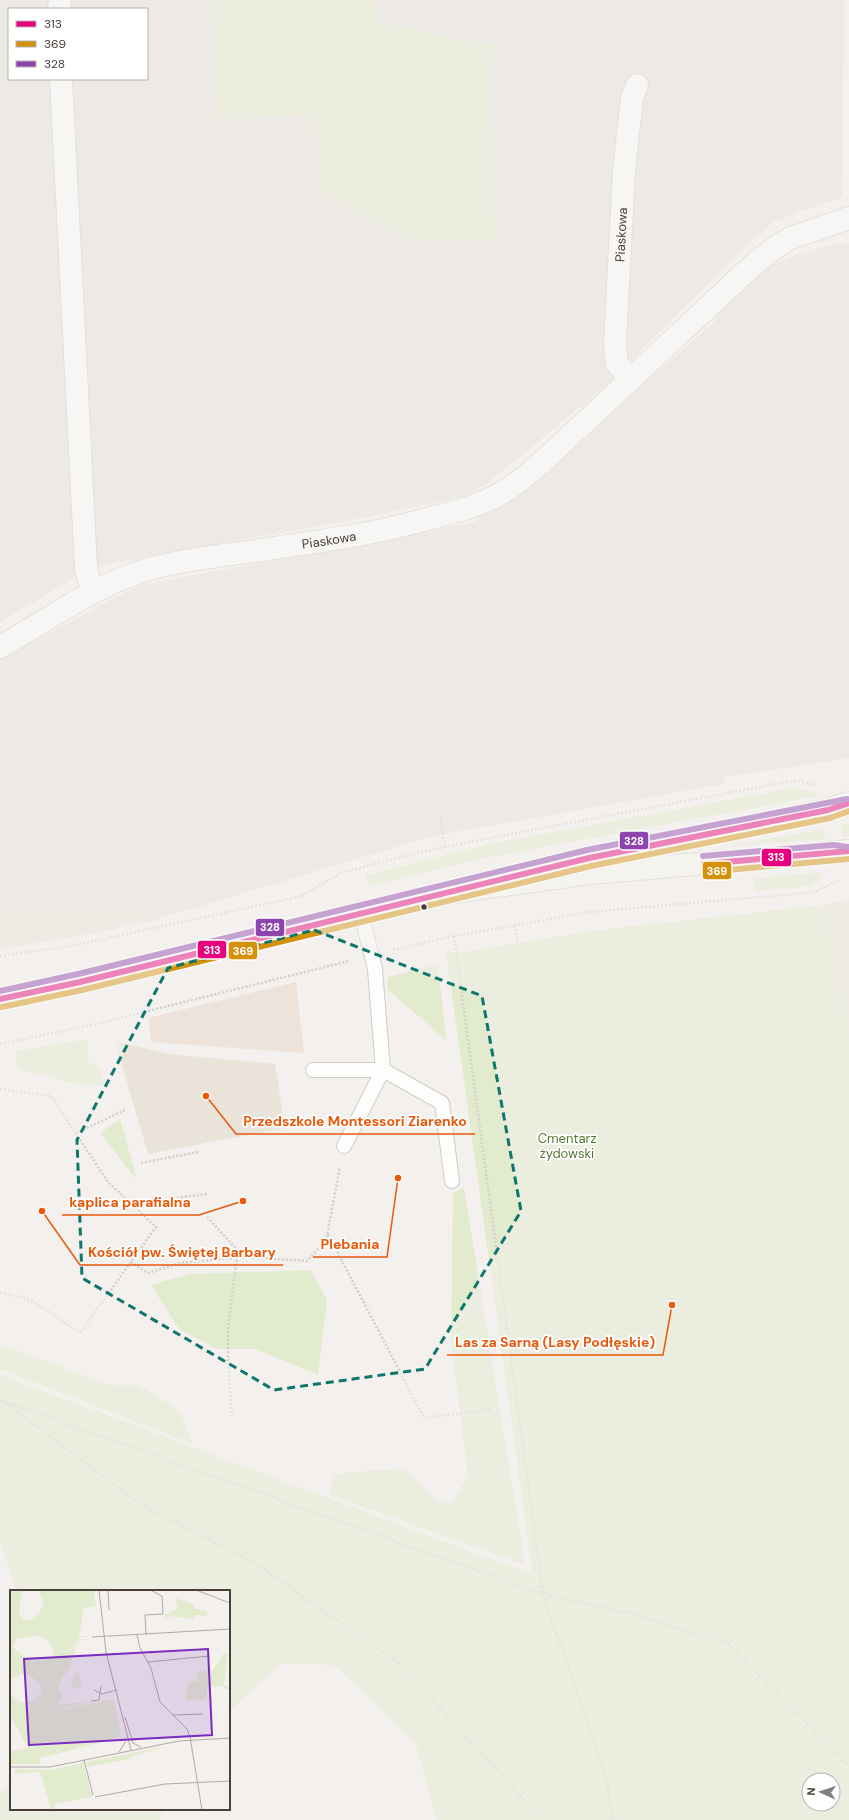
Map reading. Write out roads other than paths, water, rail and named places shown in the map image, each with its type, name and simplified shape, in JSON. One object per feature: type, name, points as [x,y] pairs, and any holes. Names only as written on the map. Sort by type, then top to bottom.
[{"type":"street","points":[[61,80],[86,568],[92,593]]},
{"type":"street","name":"Piaskowa","points":[[630,380],[617,363],[615,344],[624,172],[632,98],[636,85]]},
{"type":"street","name":"Piaskowa","points":[[0,647],[92,593],[152,568],[183,561],[305,543],[402,526],[475,505],[495,497],[517,484],[540,464],[752,266],[774,248],[792,238],[849,218]]},
{"type":"street","points":[[0,999],[80,982],[589,858],[839,809],[849,802]]},
{"type":"street","points":[[446,893],[591,873],[844,853]]},
{"type":"lane","points":[[344,1146],[383,1070],[375,969],[361,913]]},
{"type":"lane","points":[[313,1070],[383,1070],[442,1103],[452,1181]]},
{"type":"place","name":"Przedszkole Montessori Ziarenko","points":[[206,1096]]},
{"type":"place","name":"Plebania","points":[[398,1178]]},
{"type":"place","name":"kaplica parafialna","points":[[243,1201]]},
{"type":"place","name":"Kościół pw. Świętej Barbary","points":[[42,1211]]},
{"type":"place","name":"Las za Sarną (Lasy Podłęskie)","points":[[672,1305]]},
{"type":"park label","name":"Cmentarz żydowski","points":[[567,1146]]}]
